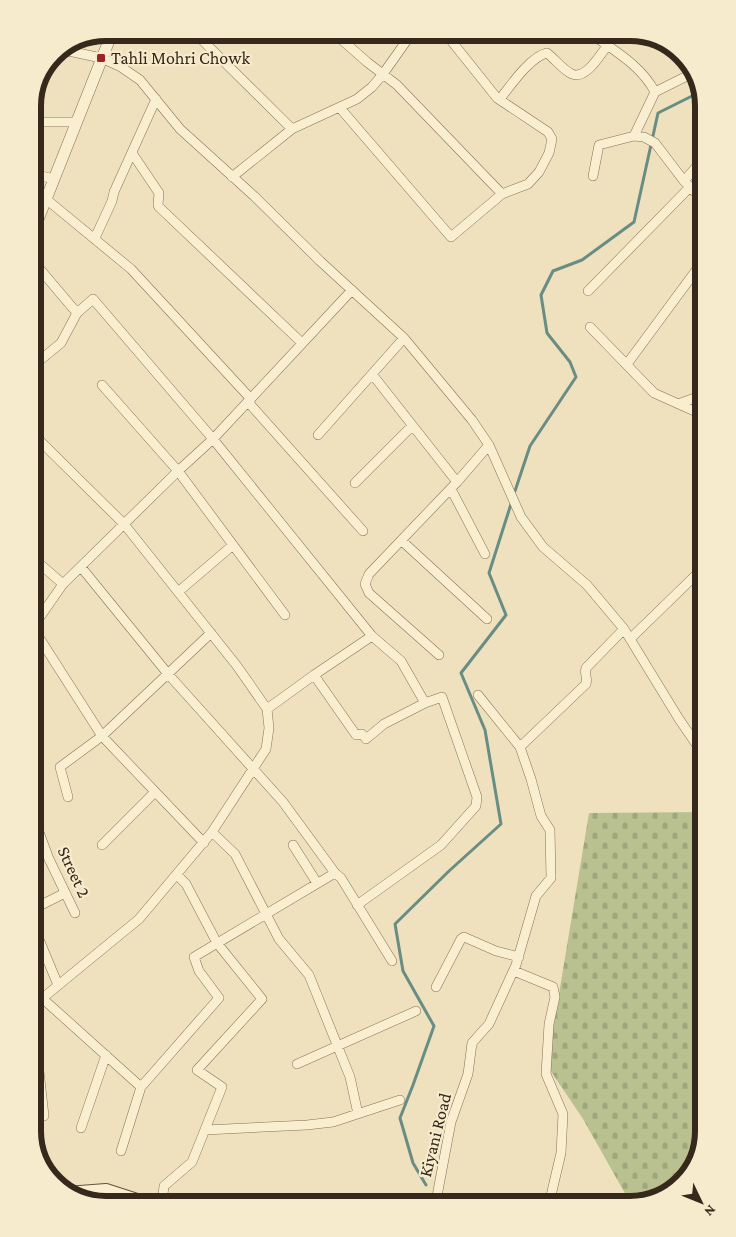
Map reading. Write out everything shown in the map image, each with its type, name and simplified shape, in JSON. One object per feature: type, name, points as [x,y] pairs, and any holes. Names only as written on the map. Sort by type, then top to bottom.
[{"type":"main road","points":[[85,1192],[106,1190],[125,1196]]},
{"type":"street","points":[[41,212],[108,41]]},
{"type":"street","points":[[204,41],[292,129]]},
{"type":"street","points":[[344,41],[397,85],[502,194]]},
{"type":"street","points":[[232,177],[292,129],[357,99],[372,87],[406,41]]},
{"type":"street","points":[[340,108],[451,237],[502,194],[528,184],[539,172],[552,139],[548,132],[500,99],[452,41]]},
{"type":"street","points":[[600,41],[628,60],[650,82],[655,92]]},
{"type":"street","points":[[500,99],[516,79],[541,54],[547,53],[571,74],[578,75],[586,72],[607,46]]},
{"type":"street","points":[[80,47],[85,55]]},
{"type":"street","points":[[71,52],[101,58],[121,67],[140,80],[180,129],[404,338],[461,406],[489,445],[521,517],[543,547],[587,585],[624,629],[679,719],[695,741]]},
{"type":"street","points":[[639,137],[655,92],[687,76]]},
{"type":"street","points":[[95,238],[156,99]]},
{"type":"street","points":[[41,122],[76,122]]},
{"type":"street","points":[[593,176],[599,145],[639,137],[655,142],[695,192]]},
{"type":"street","points":[[132,153],[159,193],[158,205],[302,343]]},
{"type":"street","points":[[588,291],[687,184],[695,173]]},
{"type":"street","points":[[41,176],[54,179]]},
{"type":"street","points":[[46,199],[130,269],[250,400],[363,531]]},
{"type":"street","points":[[41,271],[76,313]]},
{"type":"street","points":[[627,364],[695,273]]},
{"type":"street","points":[[41,616],[63,584],[178,471],[214,439],[352,290]]},
{"type":"street","points":[[41,359],[61,343],[76,313],[93,299],[214,439],[372,636],[401,661],[425,703]]},
{"type":"street","points":[[590,327],[654,393],[695,411]]},
{"type":"street","points":[[318,435],[404,338]]},
{"type":"street","points":[[372,374],[412,426],[454,486],[486,554]]},
{"type":"street","points":[[102,385],[178,471],[285,615]]},
{"type":"street","points":[[678,404],[695,398]]},
{"type":"street","points":[[355,483],[412,426]]},
{"type":"street","points":[[41,442],[124,524],[237,666],[267,710],[269,728],[266,749],[204,843],[139,919],[42,998],[141,1087]]},
{"type":"street","points":[[439,655],[368,593],[365,584],[369,574],[454,486],[489,445]]},
{"type":"street","points":[[402,541],[487,618]]},
{"type":"street","points":[[178,592],[233,544]]},
{"type":"street","points":[[41,565],[63,584]]},
{"type":"street","points":[[81,567],[168,674],[284,802],[335,873],[341,878],[392,961]]},
{"type":"street","points":[[630,639],[695,577]]},
{"type":"street","points":[[520,747],[586,684],[586,668],[624,629]]},
{"type":"street","points":[[68,797],[60,767],[102,736],[211,633]]},
{"type":"street","points":[[267,710],[314,675],[372,636]]},
{"type":"street","points":[[41,641],[102,736],[204,843]]},
{"type":"street","points":[[314,675],[356,735],[362,734],[366,739],[384,724],[442,696],[477,797],[476,806],[441,845],[357,905]]},
{"type":"street","name":"Kiyani Road","points":[[437,1196],[451,1122],[468,1074],[472,1043],[489,1024],[514,971],[536,896],[551,878],[550,830],[541,816],[520,747],[478,695]]},
{"type":"street","points":[[102,844],[155,792]]},
{"type":"street","points":[[212,832],[235,854],[279,939],[308,975],[350,1077],[358,1114]]},
{"type":"street","name":"Street 2","points":[[41,839],[76,913]]},
{"type":"street","points":[[293,845],[317,884]]},
{"type":"street","points":[[121,1151],[141,1087],[219,998],[199,971],[194,957],[335,873]]},
{"type":"street","points":[[163,1196],[164,1186],[192,1162],[222,1087],[197,1070],[262,999],[216,943],[186,884],[177,875]]},
{"type":"street","points":[[41,905],[65,893]]},
{"type":"street","points":[[436,987],[461,939],[464,937],[496,951],[518,957]]},
{"type":"street","points":[[41,946],[58,985]]},
{"type":"street","points":[[514,971],[553,987],[555,997],[548,1024],[546,1074],[563,1114],[561,1153],[552,1196]]},
{"type":"street","points":[[296,1064],[416,1011]]},
{"type":"street","points":[[81,1128],[106,1055]]},
{"type":"street","points":[[41,1089],[44,1116]]},
{"type":"street","points":[[205,1130],[334,1122],[400,1100]]},
{"type":"green space","points":[[695,812],[695,1130],[693,1147],[688,1159],[684,1167],[672,1180],[666,1185],[650,1192],[626,1196],[583,1119],[550,1070],[550,1048],[589,813]]},
{"type":"waterway","points":[[515,491],[530,446],[576,377],[570,362],[547,333],[541,295],[553,271],[582,260],[634,222],[658,113],[694,95]]},
{"type":"waterway","points":[[426,1185],[413,1163],[400,1118],[434,1026],[403,971],[395,924],[501,824],[485,730],[461,673],[506,615],[489,573],[511,504]]},
{"type":"place","name":"Tahli Mohri Chowk","points":[[101,58]]}]
